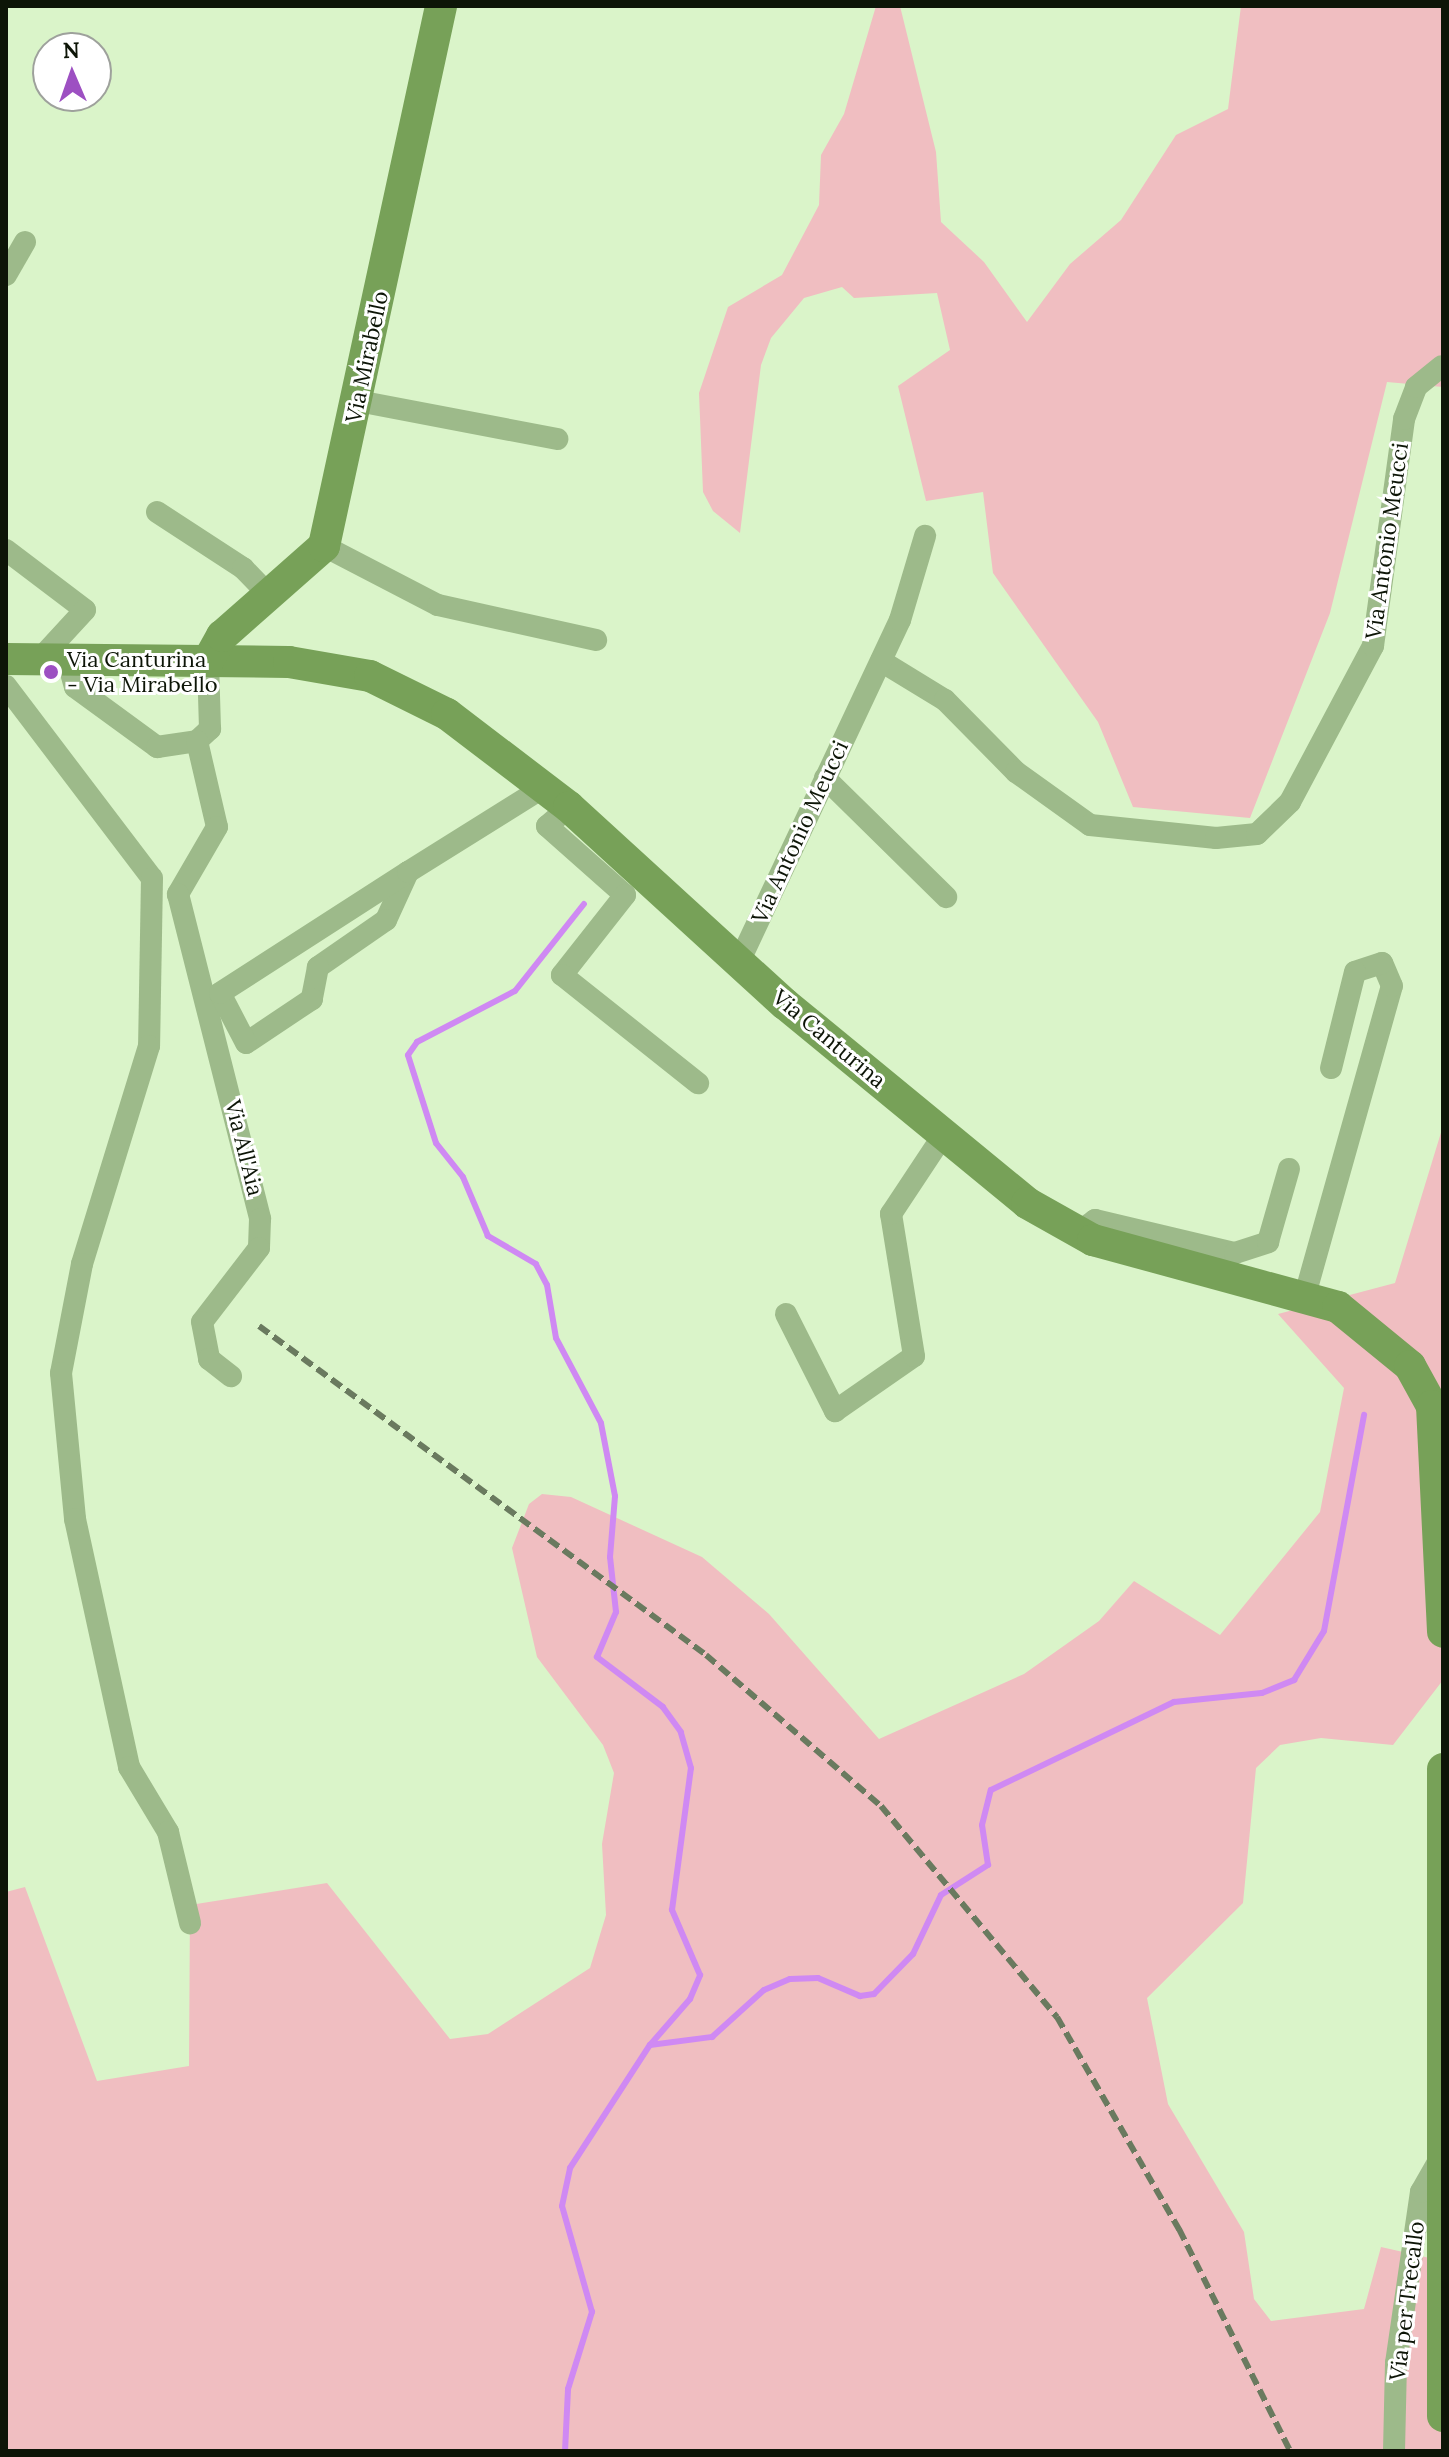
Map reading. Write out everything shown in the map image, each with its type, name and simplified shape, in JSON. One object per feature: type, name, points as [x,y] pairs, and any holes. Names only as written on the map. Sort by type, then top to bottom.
[{"type":"main road","name":"Via Mirabello","points":[[324,546],[358,401],[441,6]]},
{"type":"main road","points":[[208,661],[222,636],[324,546]]},
{"type":"main road","name":"Via Canturina","points":[[6,659],[289,662],[370,676],[447,714],[556,797],[740,960],[1027,1203],[1079,1232],[1305,1295],[1375,1332],[1410,1366],[1432,1406],[1443,1632]]},
{"type":"main road","points":[[1443,1769],[1443,2416]]},
{"type":"street","points":[[6,275],[25,242]]},
{"type":"street","name":"Via Antonio Meucci","points":[[881,661],[945,700],[1016,772],[1090,825],[1216,838],[1257,834],[1290,802],[1373,646],[1404,419],[1416,387],[1442,366]]},
{"type":"street","points":[[358,401],[557,439]]},
{"type":"street","points":[[157,512],[243,568],[270,596]]},
{"type":"street","name":"Via Antonio Meucci","points":[[740,960],[881,661],[925,536]]},
{"type":"street","points":[[324,546],[438,605],[596,640]]},
{"type":"street","points":[[6,550],[85,610],[53,660],[75,687],[157,747],[197,741],[210,729],[208,661]]},
{"type":"street","points":[[6,686],[152,878],[149,1046],[82,1264],[61,1373],[75,1519],[129,1767],[168,1832],[190,1923]]},
{"type":"street","name":"Via All'Aia","points":[[197,741],[217,827],[178,894],[256,1186],[259,1248],[202,1322],[209,1359],[231,1376]]},
{"type":"street","points":[[825,778],[946,897]]},
{"type":"street","points":[[408,872],[386,920],[318,967],[312,999],[246,1043],[220,993],[408,872],[556,797]]},
{"type":"street","points":[[556,797],[547,826],[625,895],[562,975],[698,1083]]},
{"type":"street","points":[[1305,1295],[1392,986],[1382,963],[1355,972],[1331,1068]]},
{"type":"street","points":[[786,1314],[835,1411],[914,1356],[891,1214],[944,1134]]},
{"type":"street","points":[[1079,1232],[1095,1220],[1235,1253],[1268,1242],[1289,1169]]},
{"type":"street","name":"Via per Trecallo","points":[[1394,2451],[1396,2363],[1421,2192],[1441,2156]]},
{"type":"shaded area","points":[[876,6],[900,6],[936,152],[941,222],[984,262],[1027,322],[1070,264],[1121,220],[1176,135],[1228,109],[1241,6],[1443,6],[1443,387],[1387,382],[1330,613],[1250,818],[1133,807],[1098,722],[993,573],[983,492],[926,501],[898,386],[950,350],[937,293],[854,298],[842,287],[804,298],[771,338],[761,365],[740,533],[713,511],[703,492],[699,393],[728,307],[782,275],[819,205],[821,155],[844,114]]},
{"type":"shaded area","points":[[1443,1126],[1443,1680],[1393,1745],[1321,1738],[1280,1745],[1256,1768],[1243,1903],[1147,1998],[1168,2104],[1244,2232],[1254,2299],[1271,2321],[1364,2309],[1381,2247],[1443,2261],[1443,2451],[6,2451],[6,1892],[25,1887],[97,2081],[189,2066],[190,1905],[327,1883],[450,2039],[488,2034],[590,1968],[606,1915],[602,1844],[614,1773],[603,1745],[537,1657],[512,1548],[529,1504],[542,1494],[571,1497],[702,1557],[769,1614],[879,1739],[1024,1674],[1099,1621],[1134,1581],[1220,1635],[1320,1512],[1344,1388],[1278,1314],[1395,1283]]},
{"type":"waterway","points":[[565,2451],[568,2389],[592,2312],[562,2206],[570,2168],[650,2045],[690,1999],[700,1975],[672,1910],[691,1768],[681,1732],[663,1707],[597,1657],[616,1612],[610,1557],[615,1496],[601,1423],[556,1338],[547,1285],[536,1264],[488,1236],[463,1177],[436,1143],[408,1055],[417,1042],[515,991],[584,904]]},
{"type":"waterway","points":[[650,2045],[712,2037],[764,1990],[790,1979],[818,1978],[860,1996],[874,1994],[913,1954],[941,1895],[988,1865],[982,1825],[991,1790],[1174,1702],[1262,1693],[1294,1680],[1324,1631],[1364,1415]]},
{"type":"railway","points":[[259,1326],[706,1655],[881,1806],[1057,2017],[1179,2229],[1290,2451]]},
{"type":"place","name":"Via Canturina - Via Mirabello","points":[[51,672]]}]
